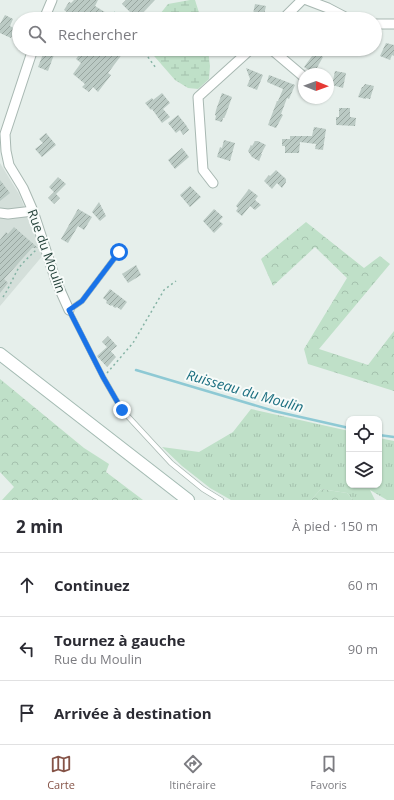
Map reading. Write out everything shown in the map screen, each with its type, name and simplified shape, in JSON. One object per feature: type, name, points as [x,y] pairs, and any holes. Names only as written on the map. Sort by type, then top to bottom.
[{"type":"main road","points":[[0,354],[188,500]]},
{"type":"street","points":[[47,12],[52,0]]},
{"type":"street","points":[[290,12],[302,0]]},
{"type":"street","points":[[307,0],[336,12]]},
{"type":"street","points":[[382,24],[394,24]]},
{"type":"street","name":"Rue du Moulin","points":[[31,56],[5,134],[6,151],[9,165],[23,188],[33,211],[56,281],[69,310]]},
{"type":"street","points":[[213,183],[203,170],[198,97],[243,56]]},
{"type":"street","points":[[278,56],[298,72]]},
{"type":"street","points":[[0,212],[8,214],[33,211]]},
{"type":"lane","points":[[69,310],[82,301],[119,252]]},
{"type":"lane","name":"Rue du Moulin","points":[[69,310],[103,377],[122,410],[170,463],[203,489],[221,500]]},
{"type":"path","points":[[147,56],[156,68]]},
{"type":"path","points":[[3,297],[18,269],[43,241]]},
{"type":"path","points":[[103,377],[133,342],[164,290],[176,281]]},
{"type":"shaded area","points":[[0,163],[19,194],[44,254],[0,306]]},
{"type":"green space","points":[[195,0],[199,12],[162,12],[168,4]]},
{"type":"green space","points":[[154,56],[209,56],[209,79],[198,89],[188,88],[175,80]]},
{"type":"green space","points":[[306,222],[364,268],[380,256],[390,264],[319,349],[368,365],[394,331],[394,391],[308,364],[304,349],[347,278],[315,247],[273,286],[261,259]]},
{"type":"green space","points":[[0,379],[84,448],[109,464],[106,472],[143,500],[2,500],[14,487],[0,472]]},
{"type":"green space","points":[[251,409],[346,430],[346,488],[382,488],[382,439],[394,441],[394,500],[387,500],[370,490],[375,500],[353,500],[347,493],[321,489],[311,500],[231,500],[210,488],[182,466],[162,447],[199,452],[233,432]]},
{"type":"green space","points":[[321,489],[347,493],[353,500],[311,500]]},
{"type":"building","points":[[74,0],[98,0],[95,6],[105,12],[67,12],[64,10],[69,2],[71,3]]},
{"type":"building","points":[[126,0],[155,0],[144,12],[130,12],[122,4]]},
{"type":"building","points":[[255,4],[266,6],[265,12],[253,12]]},
{"type":"building","points":[[5,15],[12,18],[10,26],[12,27],[11,38],[0,33],[0,24]]},
{"type":"building","points":[[386,43],[394,45],[394,56],[392,55],[390,60],[380,56],[382,56],[382,52]]},
{"type":"building","points":[[42,56],[54,56],[48,71],[38,67]]},
{"type":"building","points":[[78,56],[121,56],[108,73],[111,75],[98,92],[93,87],[89,92],[82,87],[85,84],[73,74],[81,63],[76,59]]},
{"type":"building","points":[[312,56],[323,57],[317,68],[304,67]]},
{"type":"building","points":[[246,68],[263,75],[257,90],[247,86],[250,79]]},
{"type":"building","points":[[335,71],[346,73],[343,88],[334,86]]},
{"type":"building","points":[[269,75],[295,85],[289,99],[287,98],[281,114],[283,115],[276,128],[268,125],[283,89],[267,82]]},
{"type":"building","points":[[365,84],[374,86],[370,99],[358,97],[362,87]]},
{"type":"building","points":[[162,93],[170,103],[163,109],[170,117],[162,123],[152,109],[151,110],[145,103],[152,98],[153,100]]},
{"type":"building","points":[[222,93],[232,97],[222,122],[215,120],[215,115]]},
{"type":"building","points":[[339,108],[350,108],[350,117],[356,118],[355,126],[336,125],[336,117],[339,117]]},
{"type":"building","points":[[178,115],[189,130],[183,135],[180,130],[176,133],[168,123]]},
{"type":"building","points":[[314,127],[326,129],[323,150],[315,149],[316,144],[300,142],[299,153],[285,153],[285,146],[282,146],[282,139],[290,139],[290,136],[312,136]]},
{"type":"building","points":[[46,133],[56,145],[42,157],[35,149],[43,143],[39,139]]},
{"type":"building","points":[[224,140],[235,143],[230,161],[217,157]]},
{"type":"building","points":[[255,141],[266,145],[259,161],[252,157],[248,151]]},
{"type":"building","points":[[182,148],[189,157],[175,169],[168,160]]},
{"type":"building","points":[[276,170],[286,179],[286,182],[282,188],[277,183],[272,189],[264,181]]},
{"type":"building","points":[[58,177],[66,184],[56,194],[60,198],[54,204],[48,198],[54,192],[49,187]]},
{"type":"building","points":[[0,180],[10,193],[0,201]]},
{"type":"building","points":[[190,186],[201,197],[190,207],[180,195]]},
{"type":"building","points":[[249,189],[258,196],[255,200],[261,205],[255,210],[250,206],[242,216],[236,211],[238,208],[236,206]]},
{"type":"building","points":[[99,202],[106,216],[100,221],[92,212]]},
{"type":"building","points":[[78,209],[92,217],[84,230],[78,226],[68,243],[61,239]]},
{"type":"building","points":[[214,209],[223,217],[219,221],[223,224],[214,233],[203,221]]},
{"type":"building","points":[[14,227],[38,248],[32,248],[4,279],[8,283],[0,293],[0,240],[6,232],[8,234]]},
{"type":"building","points":[[136,265],[141,275],[128,283],[122,274]]},
{"type":"building","points":[[110,289],[127,302],[121,310],[106,303],[107,301],[103,298]]},
{"type":"building","points":[[108,336],[117,346],[111,351],[102,342]]},
{"type":"building","points":[[107,347],[116,357],[107,367],[97,356]]},
{"type":"waterway","name":"Ruisseau du Moulin","points":[[136,370],[274,411],[346,427]]},
{"type":"waterway","name":"Ruisseau du Moulin","points":[[382,435],[394,437]]},
{"type":"route","points":[[119,252],[82,301],[69,310],[103,377],[122,410]]}]
